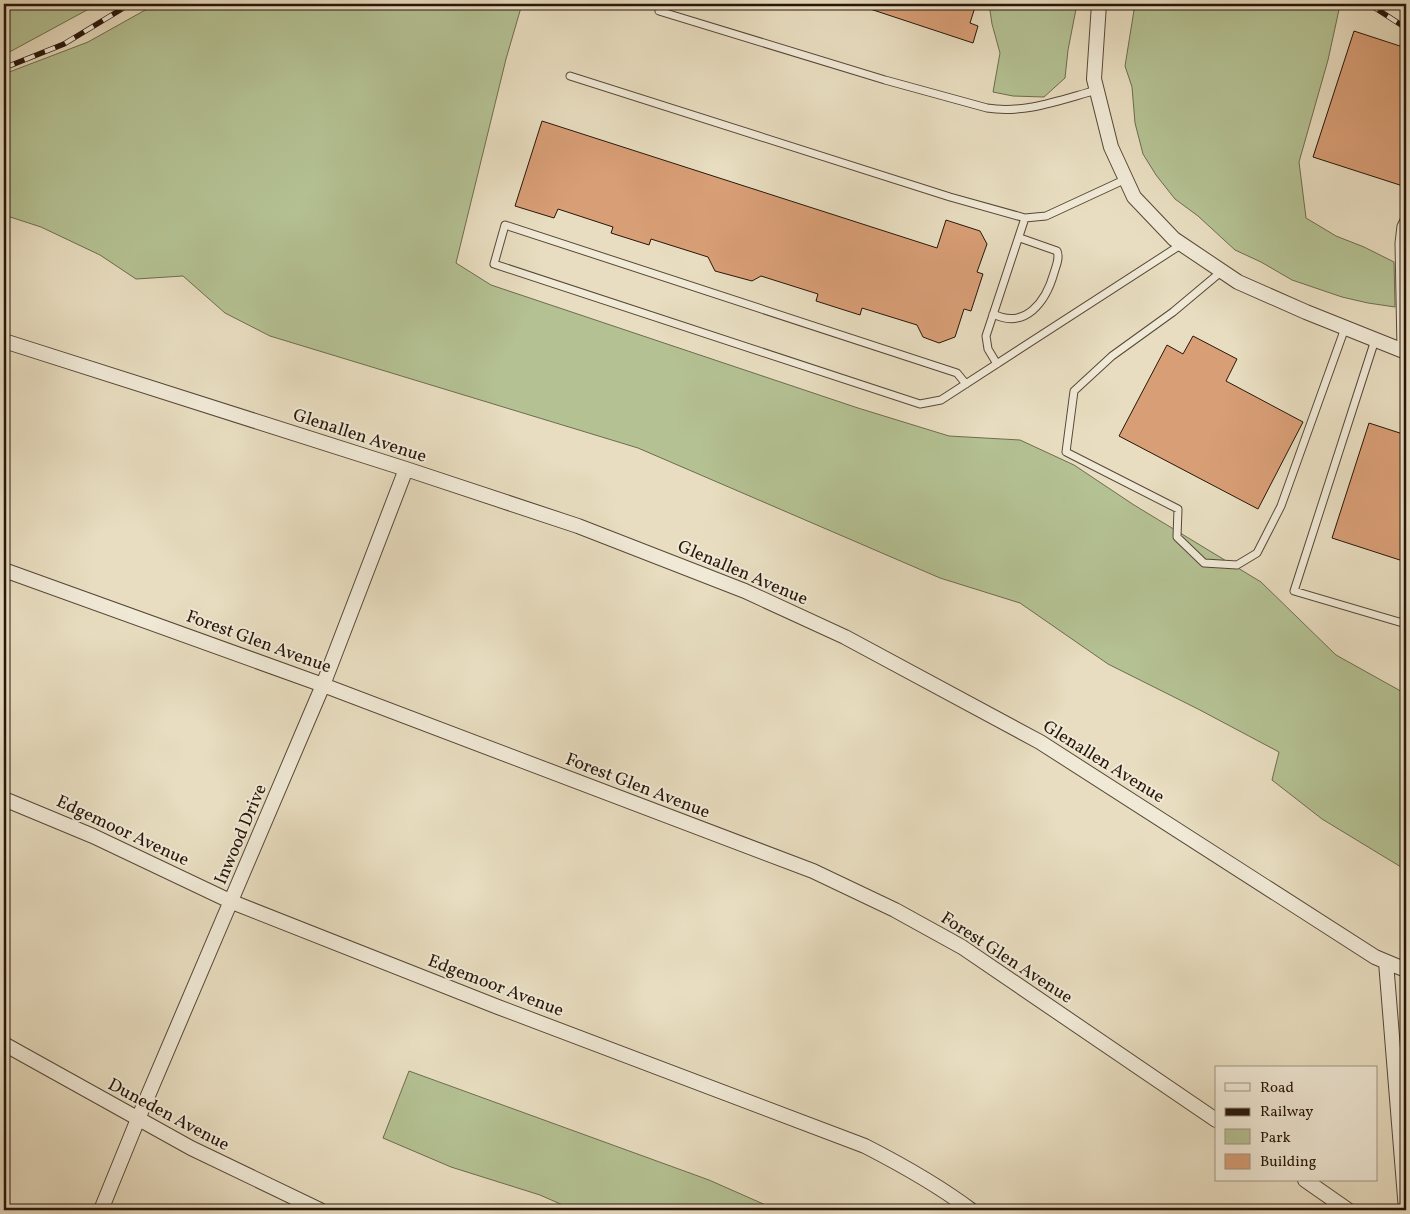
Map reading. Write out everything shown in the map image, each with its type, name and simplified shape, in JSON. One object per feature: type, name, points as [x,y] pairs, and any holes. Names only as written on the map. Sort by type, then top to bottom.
[{"type":"street","points":[[1099,4],[1094,79],[1111,147],[1134,198],[1174,239],[1238,282],[1306,312],[1404,351]]},
{"type":"street","name":"Glenallen Avenue","points":[[4,341],[578,526],[745,591],[845,637],[1040,742],[1375,957],[1406,970]]},
{"type":"street","name":"Inwood Drive","points":[[101,1210],[323,685],[406,469]]},
{"type":"street","name":"Forest Glen Avenue","points":[[4,570],[323,685],[813,871],[895,910],[977,957],[1215,1119]]},
{"type":"street","name":"Edgemoor Avenue","points":[[4,799],[93,836],[232,902],[507,1010],[866,1146],[911,1170],[971,1210]]},
{"type":"street","points":[[1386,962],[1406,1210]]},
{"type":"street","name":"Duneden Avenue","points":[[4,1044],[138,1119],[259,1182],[320,1210]]},
{"type":"street","points":[[1307,1182],[1348,1210]]},
{"type":"lane","points":[[658,11],[885,80],[987,108],[1020,110],[1048,105],[1097,90]]},
{"type":"lane","points":[[570,76],[950,197],[1025,218],[1046,216],[1126,179]]},
{"type":"lane","points":[[1404,351],[1399,243],[1406,216]]},
{"type":"lane","points":[[997,364],[988,350],[986,336],[1020,238],[1025,218]]},
{"type":"lane","points":[[966,384],[957,373],[505,225],[494,264],[920,404],[941,400],[966,384],[1183,244]]},
{"type":"lane","points":[[993,314],[1006,319],[1027,314],[1043,301],[1051,283],[1058,257],[1057,251],[1020,238]]},
{"type":"lane","points":[[1222,271],[1173,312],[1112,356],[1074,391],[1066,452],[1178,509],[1177,537],[1204,563],[1237,565],[1257,553],[1280,506],[1345,328]]},
{"type":"lane","points":[[1375,340],[1294,591],[1406,624]]},
{"type":"green space","points":[[4,4],[98,4],[4,55]]},
{"type":"green space","points":[[156,4],[522,4],[506,59],[456,263],[491,285],[858,408],[949,436],[1020,440],[1074,465],[1134,505],[1261,582],[1336,655],[1406,694],[1406,870],[1322,819],[1272,780],[1279,752],[1108,664],[1020,603],[940,578],[638,448],[270,336],[225,313],[183,276],[136,279],[100,255],[41,227],[4,215],[4,74],[88,42]]},
{"type":"green space","points":[[989,4],[1077,4],[1068,50],[1065,78],[1044,97],[1013,96],[993,92],[1000,53]]},
{"type":"green space","points":[[1135,4],[1340,5],[1328,60],[1299,162],[1306,218],[1336,236],[1394,262],[1395,307],[1342,297],[1292,280],[1235,250],[1198,216],[1175,199],[1156,175],[1143,154],[1135,123],[1132,87],[1125,66]]},
{"type":"green space","points":[[409,1071],[709,1180],[777,1210],[574,1210],[540,1195],[451,1167],[383,1138]]},
{"type":"building","points":[[862,4],[976,4],[970,23],[978,26],[973,43],[861,6]]},
{"type":"building","points":[[1354,31],[1406,48],[1406,187],[1313,157]]},
{"type":"building","points":[[542,121],[937,248],[946,220],[980,231],[987,244],[977,272],[983,274],[971,311],[964,309],[955,337],[939,343],[923,337],[917,325],[862,308],[860,315],[816,301],[818,294],[761,276],[752,281],[715,271],[708,257],[651,239],[649,245],[611,233],[613,227],[558,209],[554,218],[515,206]]},
{"type":"building","points":[[1193,336],[1237,359],[1226,381],[1303,422],[1258,509],[1119,436],[1167,345],[1183,354]]},
{"type":"building","points":[[1369,423],[1406,435],[1406,562],[1332,538]]},
{"type":"railway","points":[[4,68],[64,44],[130,4]]},
{"type":"railway","points":[[1369,4],[1406,28]]}]
